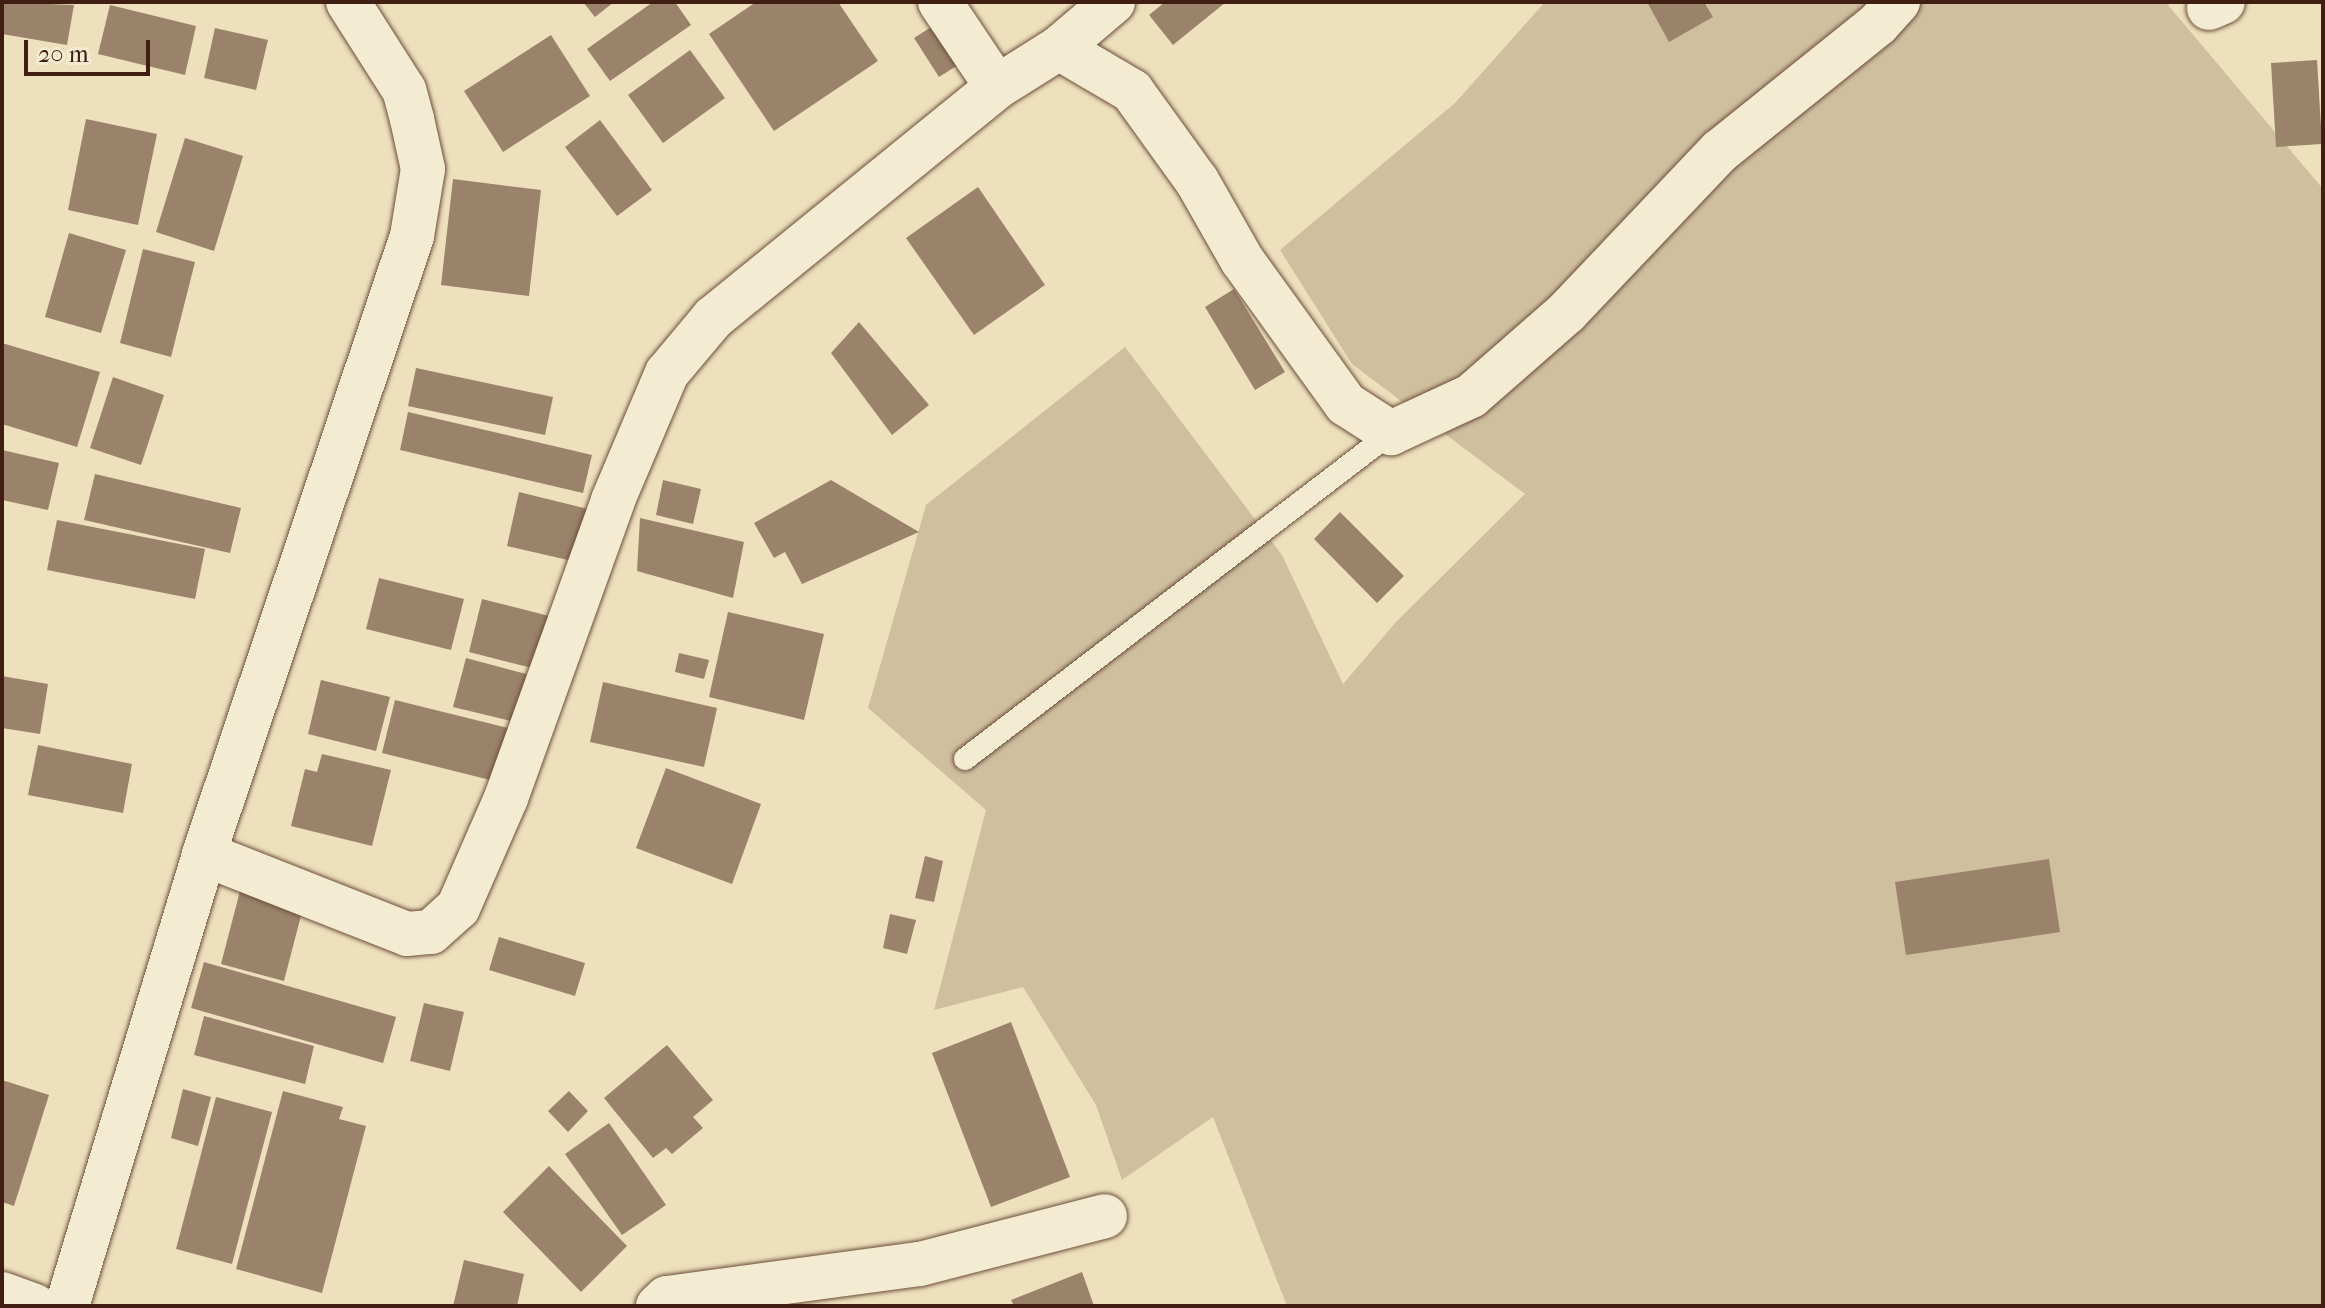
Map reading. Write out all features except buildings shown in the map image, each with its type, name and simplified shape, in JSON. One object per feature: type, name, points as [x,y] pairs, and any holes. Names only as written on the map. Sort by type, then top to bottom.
[{"type":"street","points":[[67,1306],[204,854],[412,236],[423,169],[412,119],[404,90],[348,2]]},
{"type":"street","points":[[940,2],[997,87]]},
{"type":"street","points":[[204,854],[407,934],[431,932],[458,908],[506,798],[613,500],[667,373],[713,318],[997,87],[1059,48],[1113,2]]},
{"type":"street","points":[[1059,48],[1132,91],[1197,181],[1242,260],[1346,404],[1391,433],[1471,396],[1567,312],[1720,151],[1878,24],[1898,2]]},
{"type":"street","points":[[658,1306],[667,1298],[920,1264],[1105,1216]]},
{"type":"street","points":[[2,1294],[35,1306]]},
{"type":"lane","points":[[965,759],[1391,433]]},
{"type":"shaded area","points":[[1545,2],[2174,2],[2168,5],[2323,189],[2323,1306],[1287,1306],[1213,1117],[1122,1180],[1096,1105],[1023,987],[934,1010],[986,810],[868,708],[926,505],[1125,347],[1282,555],[1343,684],[1396,622],[1525,494],[1352,364],[1280,250],[1455,103]]}]
